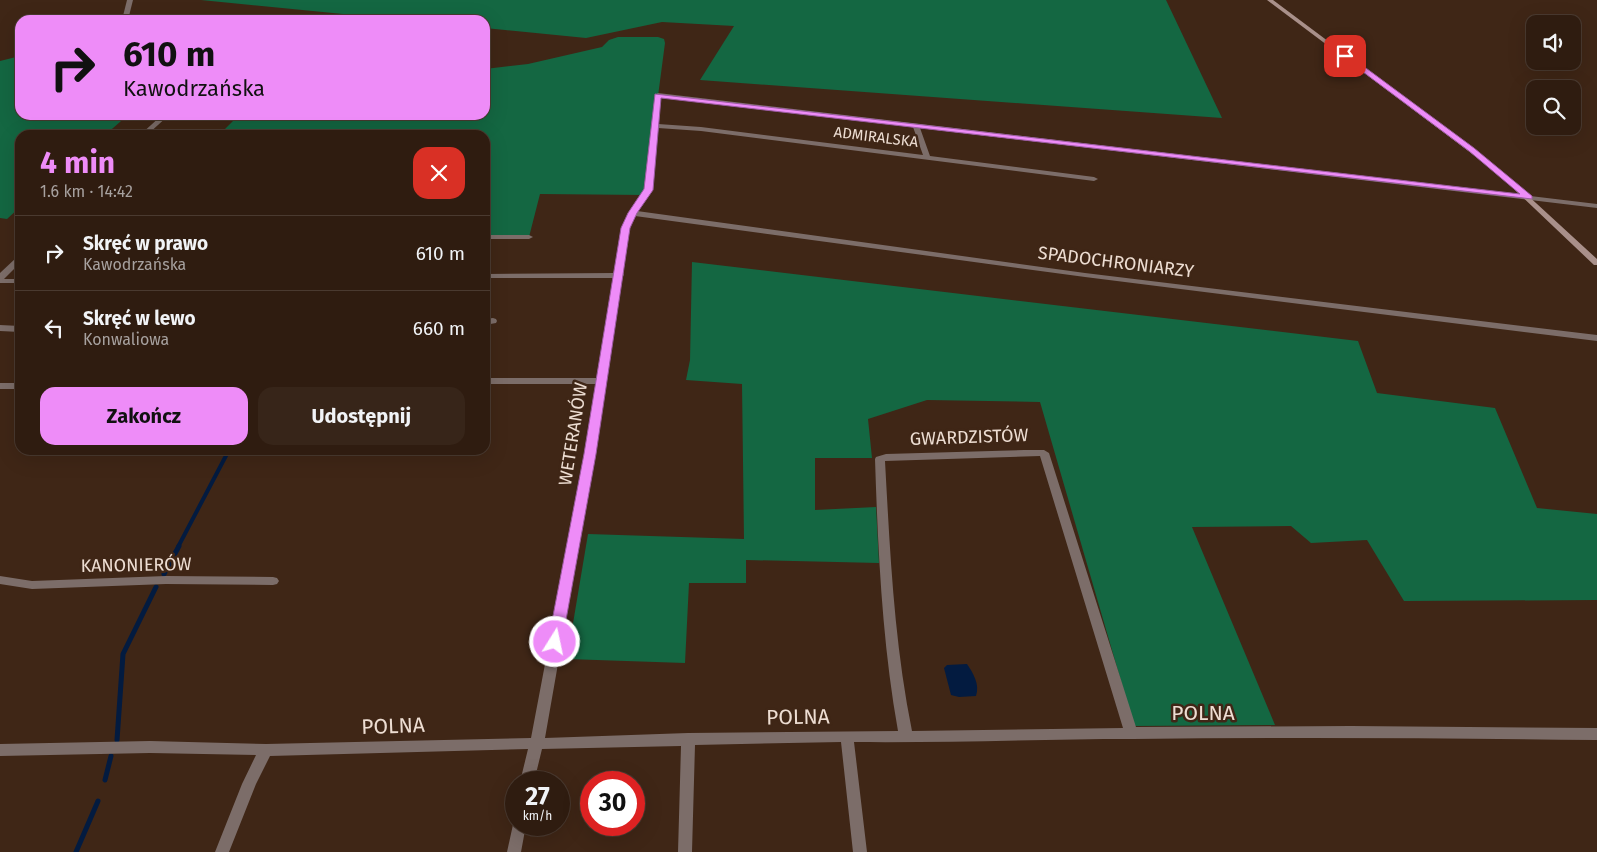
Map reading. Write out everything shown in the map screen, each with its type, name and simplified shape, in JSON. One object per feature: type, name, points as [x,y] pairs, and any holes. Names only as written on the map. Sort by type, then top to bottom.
[{"type":"street","points":[[126,15],[130,0]]},
{"type":"street","points":[[1270,0],[1471,149],[1529,197],[1597,263]]},
{"type":"street","name":"WETERANÓW","points":[[530,771],[537,742],[590,454],[626,228],[632,213],[648,190],[658,95],[916,125]]},
{"type":"street","points":[[149,130],[160,120]]},
{"type":"street","points":[[927,158],[916,125],[1597,206]]},
{"type":"street","name":"ADMIRALSKA","points":[[655,126],[701,129],[1094,179]]},
{"type":"street","name":"SPADOCHRONIARZY","points":[[632,213],[1085,275],[1597,338]]},
{"type":"street","points":[[490,237],[529,237]]},
{"type":"street","points":[[0,279],[15,264]]},
{"type":"street","points":[[490,276],[620,275]]},
{"type":"street","points":[[0,279],[15,280]]},
{"type":"street","points":[[0,328],[15,328]]},
{"type":"street","points":[[490,381],[601,381]]},
{"type":"street","points":[[0,386],[15,386]]},
{"type":"street","name":"GWARDZISTÓW","points":[[906,736],[900,705],[890,613],[883,537],[880,459],[886,457],[951,456],[970,452],[1044,452],[1131,733]]},
{"type":"street","name":"KANONIERÓW","points":[[0,580],[32,585],[166,580],[273,580]]},
{"type":"street","name":"POLNA","points":[[0,750],[150,747],[266,750],[688,739],[1131,733],[1597,734]]},
{"type":"street","points":[[847,736],[860,852]]},
{"type":"street","points":[[685,852],[688,739]]},
{"type":"street","points":[[222,852],[249,784],[266,750]]},
{"type":"street","points":[[514,852],[517,836]]},
{"type":"green space","points":[[201,0],[1166,0],[1222,118],[700,80],[734,26],[662,22],[586,38],[490,28],[490,15],[353,15]]},
{"type":"green space","points":[[618,37],[658,37],[664,39],[665,43],[645,195],[540,194],[529,237],[490,237],[490,130],[224,130],[234,120],[490,120],[490,68],[528,64],[602,47],[609,40]]},
{"type":"green space","points":[[15,57],[15,120],[122,120],[111,130],[15,130],[15,212],[7,219],[0,218],[0,61]]},
{"type":"green space","points":[[692,262],[1358,341],[1377,393],[1495,408],[1537,508],[1597,514],[1597,600],[1404,601],[1367,540],[1311,543],[1291,526],[1192,527],[1275,725],[1134,726],[1040,402],[927,400],[868,419],[872,458],[815,458],[815,510],[876,507],[879,563],[746,560],[746,583],[689,583],[685,663],[567,659],[588,534],[744,539],[742,384],[686,380],[690,360]]},
{"type":"water","points":[[967,664],[974,675],[977,687],[976,696],[959,697],[951,695],[944,668],[947,665]]},
{"type":"waterway","points":[[178,547],[226,455]]},
{"type":"waterway","points":[[164,574],[179,546]]},
{"type":"waterway","points":[[117,740],[123,654],[156,587]]},
{"type":"waterway","points":[[105,780],[111,756]]},
{"type":"waterway","points":[[76,852],[98,801]]},
{"type":"route","points":[[555,642],[590,454],[597,403],[618,288],[626,228],[632,213],[648,190],[658,95],[1529,197],[1471,149],[1345,56]]}]
